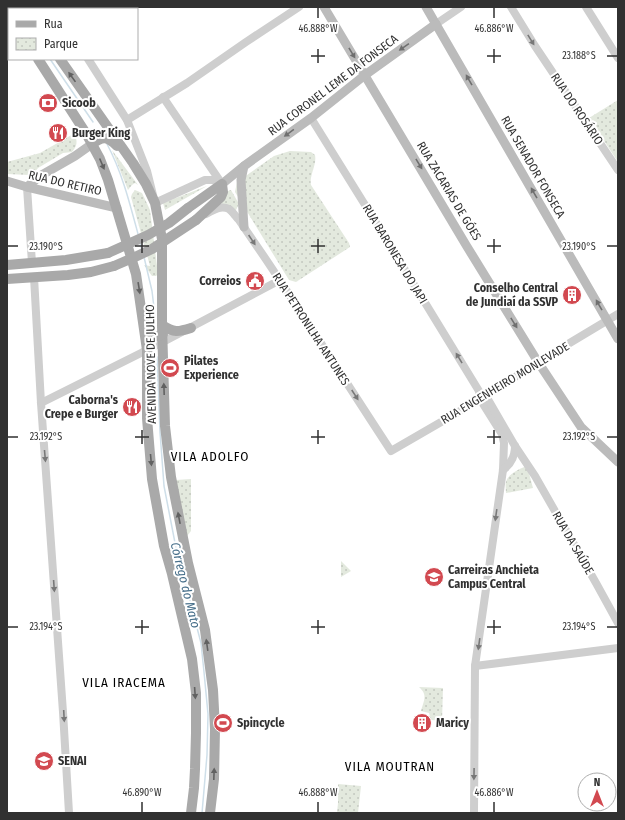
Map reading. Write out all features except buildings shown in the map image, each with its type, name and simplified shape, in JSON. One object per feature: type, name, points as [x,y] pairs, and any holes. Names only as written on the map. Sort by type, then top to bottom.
[{"type":"main road","name":"RUA ZACARIAS DE GÓES","points":[[324,7],[466,245],[538,362],[581,427],[618,462]]},
{"type":"main road","name":"RUA SENADOR FONSECA","points":[[426,7],[618,339]]},
{"type":"main road","name":"RUA CORONEL LEME DA FONSECA","points":[[222,184],[244,166],[311,118],[365,75],[436,24]]},
{"type":"main road","name":"AVENIDA NOVE DE JULHO","points":[[39,60],[100,159],[117,208],[136,274],[147,350],[147,418],[152,479],[164,546],[192,659],[196,693],[195,769],[191,813]]},
{"type":"main road","name":"AVENIDA NOVE DE JULHO","points":[[61,60],[134,163],[155,203],[162,240],[166,426],[171,477],[188,563],[205,630],[213,690],[215,729],[214,779],[210,813]]},
{"type":"main road","points":[[27,187],[101,138],[110,140],[134,163]]},
{"type":"main road","points":[[244,166],[241,180],[244,227]]},
{"type":"main road","points":[[42,176],[43,191]]},
{"type":"main road","name":"RUA DO RETIRO","points":[[8,181],[42,176]]},
{"type":"main road","name":"RUA DO RETIRO","points":[[8,181],[43,191],[117,208]]},
{"type":"main road","points":[[7,265],[66,260],[108,252],[148,235],[169,223],[222,184],[223,192],[221,197],[199,218],[135,257],[114,266],[91,272],[7,279]]},
{"type":"main road","points":[[143,320],[153,336],[159,336],[169,330],[177,332],[191,328]]},
{"type":"street","points":[[127,120],[187,83],[298,7]]},
{"type":"street","name":"RUA CORONEL LEME DA FONSECA","points":[[436,24],[461,7]]},
{"type":"street","name":"RUA DO ROSÁRIO","points":[[511,7],[535,46],[618,170]]},
{"type":"street","points":[[586,7],[618,58]]},
{"type":"street","points":[[89,60],[127,120],[147,171],[155,203],[205,180],[213,180],[222,184]]},
{"type":"street","points":[[163,97],[222,184]]},
{"type":"street","name":"RUA BARONESA DO JAPI","points":[[311,118],[482,395],[527,463]]},
{"type":"street","points":[[27,187],[32,263]]},
{"type":"street","name":"RUA PETRONILHA ANTUNES","points":[[199,218],[216,209],[224,208],[229,209],[232,212],[280,280],[391,451]]},
{"type":"street","points":[[34,277],[41,403],[63,705],[69,813]]},
{"type":"street","points":[[41,403],[147,350],[163,334],[191,328],[280,280]]},
{"type":"street","name":"RUA ENGENHEIRO MONLEVADE","points":[[391,451],[618,314]]},
{"type":"street","name":"RUA BARONESA DO JAPI","points":[[474,813],[476,666],[503,474],[504,443],[502,434],[482,395]]},
{"type":"street","points":[[503,474],[514,456],[516,446]]},
{"type":"street","name":"RUA DA SAÚDE","points":[[527,463],[618,623]]},
{"type":"street","points":[[476,666],[618,648]]},
{"type":"green space","points":[[618,100],[618,162],[589,118]]},
{"type":"green space","points":[[75,133],[76,143],[72,152],[63,153],[38,168],[33,174],[7,174],[7,162],[40,153]]},
{"type":"green space","points":[[112,150],[138,185],[135,183],[128,190]]},
{"type":"green space","points":[[290,151],[311,152],[315,155],[311,185],[349,243],[350,247],[296,282],[289,280],[235,192],[237,182],[274,156]]},
{"type":"green space","points":[[207,186],[165,210],[163,203]]},
{"type":"green space","points":[[135,190],[142,193],[150,210],[158,274],[156,276],[152,276],[144,265],[150,266],[131,197]]},
{"type":"green space","points":[[231,190],[239,204],[232,218],[221,203],[225,192]]},
{"type":"green space","points":[[527,466],[533,488],[506,493],[507,479],[517,470]]},
{"type":"green space","points":[[191,479],[191,531],[187,536],[176,480]]},
{"type":"green space","points":[[341,561],[351,571],[341,577]]},
{"type":"green space","points":[[419,687],[443,688],[442,721],[431,720],[429,713],[421,711],[424,701],[424,693]]},
{"type":"green space","points":[[338,784],[361,786],[358,813],[337,813]]},
{"type":"waterway","name":"Córrego do Mato","points":[[51,60],[93,122]]},
{"type":"waterway","name":"Córrego do Mato","points":[[107,144],[129,200],[138,234]]},
{"type":"waterway","name":"Córrego do Mato","points":[[140,242],[142,250]]},
{"type":"waterway","name":"Córrego do Mato","points":[[144,257],[152,291],[155,316]]},
{"type":"waterway","name":"Córrego do Mato","points":[[157,357],[164,486],[176,548],[201,643],[204,672],[208,714],[207,755],[202,813]]},
{"type":"place","name":"Sicoob","points":[[48,103]]},
{"type":"place","name":"Burger King","points":[[58,133]]},
{"type":"place","name":"Correios","points":[[255,281]]},
{"type":"place","name":"Conselho Central de Jundiaí da SSVP","points":[[572,295]]},
{"type":"place","name":"Pilates Experience","points":[[170,368]]},
{"type":"place","name":"Caborna's Crepe e Burger","points":[[132,407]]},
{"type":"place","name":"Carreiras Anchieta Campus Central","points":[[434,577]]},
{"type":"place","name":"Spincycle","points":[[223,723]]},
{"type":"place","name":"Maricy","points":[[422,723]]},
{"type":"place","name":"SENAI","points":[[44,761]]},
{"type":"district","name":"VILA ADOLFO","points":[[210,456]]},
{"type":"district","name":"VILA IRACEMA","points":[[124,682]]},
{"type":"district","name":"VILA MOUTRAN","points":[[390,766]]}]
